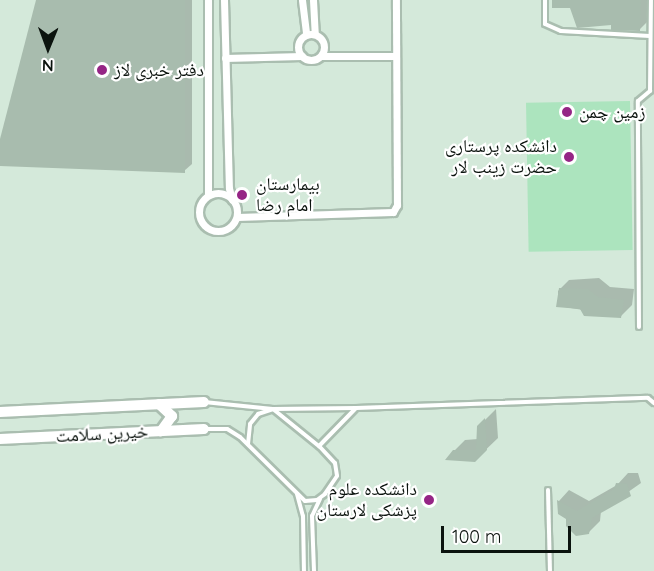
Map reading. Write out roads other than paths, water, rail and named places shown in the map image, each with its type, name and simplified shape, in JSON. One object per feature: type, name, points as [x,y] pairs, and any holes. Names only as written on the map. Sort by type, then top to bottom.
[{"type":"street","points":[[208,0],[208,195],[198,212],[207,228],[225,231],[237,217],[393,212],[397,205],[396,0]]},
{"type":"street","points":[[224,0],[229,188],[237,217]]},
{"type":"street","points":[[302,0],[306,35]]},
{"type":"street","points":[[313,0],[315,34],[324,44],[321,56]]},
{"type":"street","points":[[302,56],[298,44],[306,35],[315,34]]},
{"type":"street","points":[[225,58],[302,56],[313,60],[321,56],[396,56]]},
{"type":"street","points":[[208,195],[221,193],[232,200]]},
{"type":"street","name":"خیرین سلامت","points":[[0,412],[204,402]]},
{"type":"street","points":[[159,404],[172,416],[161,431]]},
{"type":"street","name":"خیرین سلامت","points":[[0,439],[204,429]]},
{"type":"lane","points":[[544,0],[545,24],[561,32],[650,36]]},
{"type":"lane","points":[[639,327],[638,101],[650,91],[651,0]]},
{"type":"lane","points":[[204,402],[273,409],[648,398],[654,403]]},
{"type":"lane","points":[[319,446],[356,408]]},
{"type":"lane","points":[[248,444],[250,424],[258,414],[273,409]]},
{"type":"lane","points":[[273,409],[319,446],[335,463],[336,476],[320,498],[312,516],[314,571]]},
{"type":"lane","points":[[204,429],[227,429],[248,444],[305,501],[320,498]]},
{"type":"lane","points":[[548,490],[550,571]]},
{"type":"lane","points":[[297,493],[303,516],[304,571]]},
{"type":"place","name":"دفتر خبری لاز","points":[[102,70]]},
{"type":"place","name":"زمین چمن","points":[[567,112]]},
{"type":"place","name":"دانشکده پرستاری حضرت زینب لار","points":[[569,157]]},
{"type":"place","name":"بیمارستان امام رضا","points":[[242,195]]},
{"type":"place","name":"دانشکده علوم پزشکی لارستان","points":[[429,500]]}]
